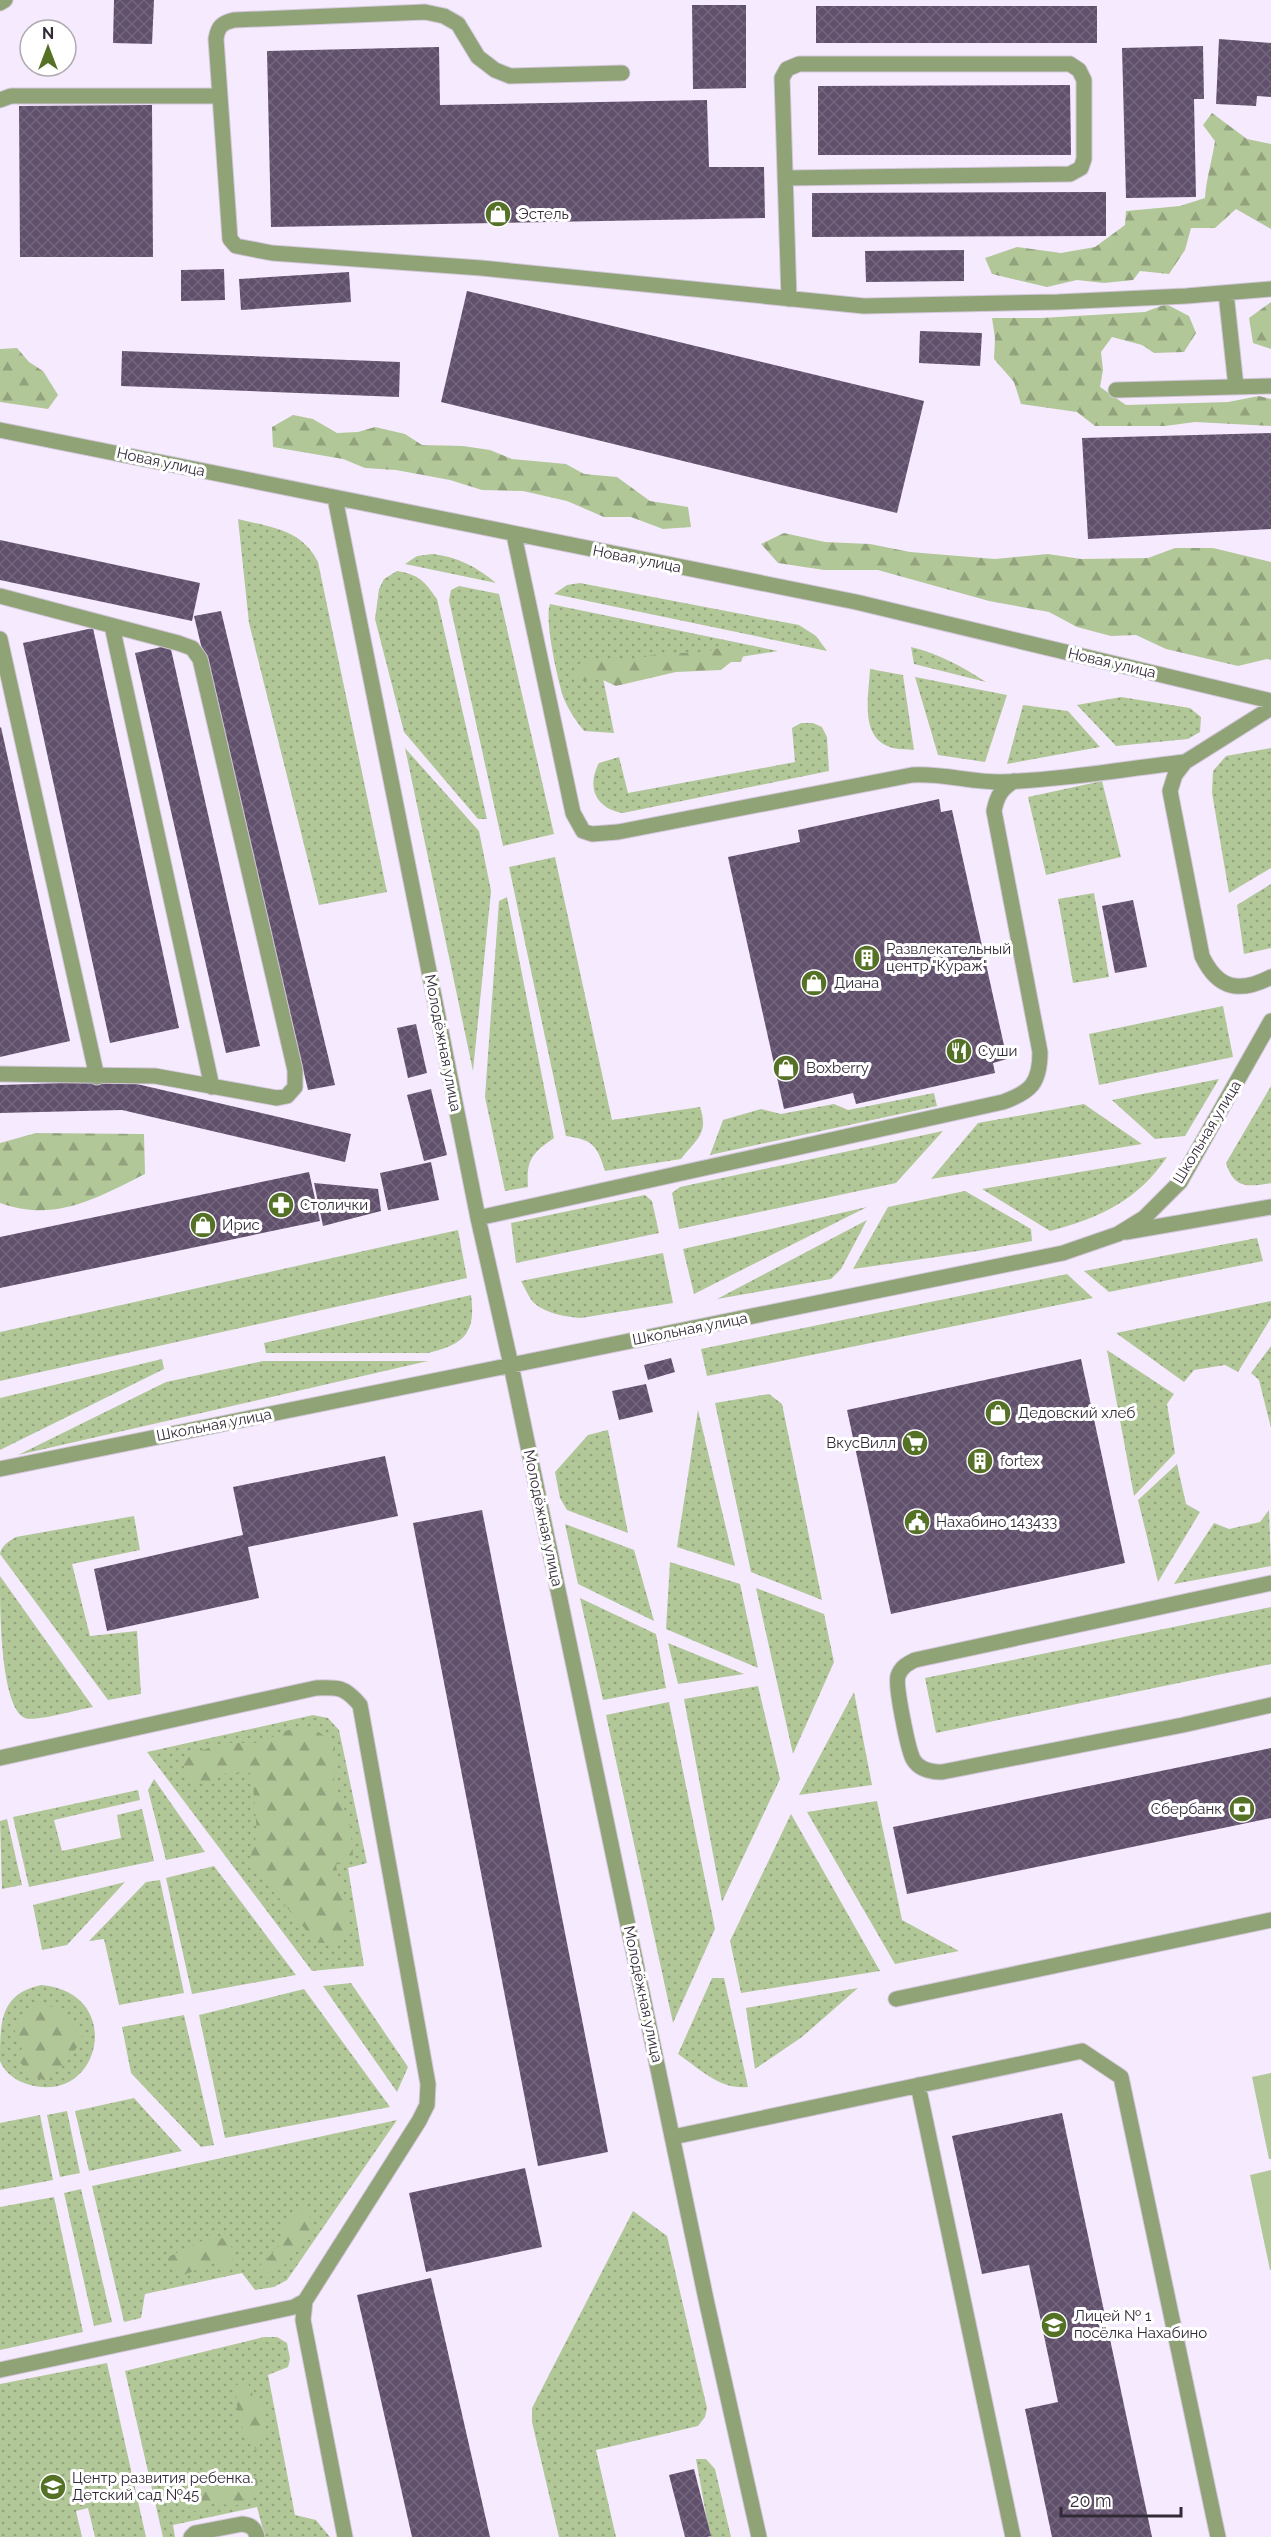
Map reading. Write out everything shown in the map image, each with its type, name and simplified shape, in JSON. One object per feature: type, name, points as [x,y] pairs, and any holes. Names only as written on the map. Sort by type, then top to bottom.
[{"type":"street","points":[[0,3],[5,0]]},
{"type":"street","points":[[621,73],[510,75],[495,70],[478,57],[458,24],[444,16],[425,12],[223,22],[218,28],[216,39],[230,239],[236,246],[272,254],[481,268],[864,306],[1058,302],[1271,289]]},
{"type":"street","points":[[786,178],[1070,174],[1081,168],[1084,159],[1084,80],[1079,70],[1070,64],[799,64],[787,69],[782,78],[789,299]]},
{"type":"street","points":[[0,100],[11,96],[220,96]]},
{"type":"street","points":[[1226,293],[1236,387]]},
{"type":"street","points":[[1116,390],[1271,386]]},
{"type":"street","name":"Новая улица","points":[[0,430],[856,602],[1271,701]]},
{"type":"street","name":"Молодёжная улица","points":[[336,498],[478,1218],[759,2537]]},
{"type":"street","points":[[514,535],[573,813],[583,831],[592,834],[618,832],[912,775],[928,774],[980,781],[1014,781],[1185,762]]},
{"type":"street","points":[[0,596],[178,643],[192,648],[200,659],[295,1070],[295,1087],[287,1096],[277,1098],[155,1076],[0,1074]]},
{"type":"street","points":[[112,626],[212,1087]]},
{"type":"street","points":[[0,639],[98,1077]]},
{"type":"street","points":[[1271,708],[1185,762],[1175,775],[1170,791],[1202,957],[1209,971],[1222,983],[1237,987],[1255,985],[1271,977]]},
{"type":"street","points":[[478,1218],[1003,1102],[1019,1096],[1030,1088],[1037,1078],[1040,1052],[994,811],[1003,789],[1014,781]]},
{"type":"street","name":"Школьная улица","points":[[0,1469],[1006,1267],[1063,1253],[1118,1234],[1144,1218],[1180,1182],[1271,1021]]},
{"type":"street","points":[[1118,1234],[1271,1207]]},
{"type":"street","points":[[1271,1583],[915,1660],[901,1670],[897,1678],[897,1688],[914,1760],[926,1770],[942,1772],[1183,1725],[1271,1705]]},
{"type":"street","points":[[0,1758],[316,1688],[332,1687],[348,1691],[360,1705],[428,2084],[427,2105],[419,2121],[305,2301],[303,2320],[345,2537]]},
{"type":"street","points":[[896,1999],[1271,1920]]},
{"type":"street","points":[[672,2137],[1082,2051],[1121,2077],[1218,2537]]},
{"type":"street","points":[[918,2085],[1013,2537]]},
{"type":"street","points":[[0,2370],[294,2307],[305,2301]]},
{"type":"street","points":[[191,2537],[195,2533],[242,2524],[249,2524],[255,2529],[257,2537]]},
{"type":"green space","points":[[1212,113],[1247,139],[1271,144],[1271,229],[1236,209],[1215,228],[1191,228],[1185,250],[1169,274],[1140,271],[1133,280],[1104,283],[1077,280],[1047,287],[992,274],[985,258],[1017,247],[1061,253],[1095,247],[1125,225],[1126,211],[1180,206],[1205,198],[1215,141],[1203,125]]},
{"type":"green space","points":[[1271,302],[1271,349],[1253,343],[1249,318]]},
{"type":"green space","points":[[1166,304],[1189,316],[1196,333],[1184,352],[1154,353],[1142,345],[1112,337],[1101,352],[1103,370],[1100,387],[1126,405],[1228,402],[1259,396],[1271,399],[1271,426],[1195,422],[1165,426],[1095,426],[1077,412],[1021,404],[1014,382],[994,359],[995,338],[992,318],[1041,318],[1145,312]]},
{"type":"green space","points":[[17,348],[29,362],[43,371],[58,395],[48,409],[0,402],[0,349]]},
{"type":"green space","points":[[293,415],[313,419],[337,433],[358,432],[375,427],[405,434],[422,445],[463,446],[490,450],[512,459],[566,464],[584,474],[617,477],[650,501],[688,507],[691,527],[663,529],[631,517],[604,517],[567,501],[523,491],[482,490],[450,480],[396,470],[365,468],[343,459],[273,447],[272,427]]},
{"type":"green space","points":[[238,519],[273,527],[294,536],[303,542],[318,562],[387,892],[319,905],[249,623]]},
{"type":"green space","points":[[784,533],[825,542],[870,544],[910,552],[995,559],[1048,554],[1081,559],[1148,558],[1175,548],[1213,548],[1271,562],[1271,660],[1238,666],[1166,649],[1136,635],[1111,636],[1077,627],[1049,612],[989,601],[878,570],[824,570],[778,563],[761,544]]},
{"type":"green space","points":[[433,554],[467,564],[496,583],[405,564],[417,556]]},
{"type":"green space","points":[[397,571],[421,580],[437,599],[487,819],[478,819],[404,732],[375,619],[379,589],[384,579]]},
{"type":"green space","points":[[580,583],[799,625],[816,636],[827,651],[554,594],[567,585]]},
{"type":"green space","points":[[459,586],[499,594],[554,834],[503,846],[449,600],[451,590]]},
{"type":"green space","points":[[550,604],[778,651],[603,678],[614,733],[584,731],[568,708],[561,691],[550,637]]},
{"type":"green space","points":[[725,646],[747,646],[741,662],[731,662],[721,670],[676,672],[616,686],[594,676],[589,680],[574,682],[574,670],[581,662],[631,660],[657,654],[706,652]]},
{"type":"green space","points":[[911,647],[950,661],[986,682],[914,664]]},
{"type":"green space","points":[[870,669],[903,675],[914,750],[890,747],[880,742],[874,734],[868,714]]},
{"type":"green space","points":[[915,677],[1007,695],[985,762],[938,755]]},
{"type":"green space","points":[[1121,697],[1190,708],[1201,717],[1200,732],[1188,739],[1116,746],[1077,705]]},
{"type":"green space","points":[[1023,705],[1068,711],[1100,747],[1007,764]]},
{"type":"green space","points":[[801,723],[813,723],[822,727],[827,737],[829,771],[623,813],[606,807],[596,796],[593,780],[599,763],[619,757],[628,793],[795,762],[792,728]]},
{"type":"green space","points":[[405,748],[479,831],[491,891],[473,1071]]},
{"type":"green space","points":[[1271,748],[1271,868],[1229,893],[1212,793],[1213,771],[1226,756]]},
{"type":"green space","points":[[1102,781],[1121,857],[1046,875],[1028,797]]},
{"type":"green space","points":[[555,857],[612,1120],[700,1107],[702,1130],[681,1159],[605,1171],[597,1150],[589,1142],[566,1136],[509,867]]},
{"type":"green space","points":[[1271,884],[1271,948],[1244,954],[1237,905]]},
{"type":"green space","points":[[1094,893],[1109,977],[1073,983],[1058,899]]},
{"type":"green space","points":[[507,897],[554,1138],[540,1148],[532,1158],[528,1170],[528,1187],[505,1191],[485,1097],[499,901]]},
{"type":"green space","points":[[1223,1006],[1233,1057],[1099,1085],[1089,1034]]},
{"type":"green space","points":[[1219,1079],[1185,1136],[1155,1139],[1112,1100]]},
{"type":"green space","points":[[1271,1086],[1271,1183],[1243,1184],[1233,1178],[1226,1163]]},
{"type":"green space","points":[[934,1093],[937,1106],[710,1155],[723,1120],[761,1109],[781,1114],[834,1104],[848,1110]]},
{"type":"green space","points":[[1084,1104],[1142,1144],[931,1179],[978,1123]]},
{"type":"green space","points":[[943,1131],[896,1183],[679,1229],[672,1193],[680,1187]]},
{"type":"green space","points":[[36,1133],[144,1134],[145,1174],[93,1199],[57,1209],[20,1208],[0,1203],[0,1143]]},
{"type":"green space","points":[[1167,1157],[1144,1185],[1116,1205],[1085,1220],[1050,1231],[982,1189]]},
{"type":"green space","points":[[965,1191],[1031,1229],[1032,1241],[853,1269],[888,1207]]},
{"type":"green space","points":[[645,1195],[652,1201],[659,1233],[516,1263],[511,1223]]},
{"type":"green space","points":[[867,1207],[694,1294],[683,1249]]},
{"type":"green space","points":[[867,1220],[841,1269],[831,1279],[717,1299]]},
{"type":"green space","points":[[458,1230],[467,1278],[0,1381],[0,1332]]},
{"type":"green space","points":[[1257,1238],[1263,1261],[1109,1292],[1084,1271]]},
{"type":"green space","points":[[663,1253],[673,1303],[581,1318],[569,1317],[539,1307],[530,1298],[521,1281]]},
{"type":"green space","points":[[1067,1274],[1093,1298],[707,1376],[701,1349]]},
{"type":"green space","points":[[471,1295],[472,1319],[465,1335],[451,1345],[428,1353],[266,1353],[264,1343]]},
{"type":"green space","points":[[1271,1301],[1271,1318],[1238,1372],[1225,1365],[1194,1370],[1184,1382],[1116,1333]]},
{"type":"green space","points":[[1271,1346],[1271,1428],[1259,1380],[1251,1373]]},
{"type":"green space","points":[[1107,1350],[1174,1394],[1167,1404],[1175,1453],[1134,1496]]},
{"type":"green space","points":[[162,1359],[164,1369],[0,1450],[0,1398]]},
{"type":"green space","points":[[263,1361],[428,1361],[18,1455],[166,1382]]},
{"type":"green space","points":[[769,1394],[782,1404],[822,1600],[751,1572],[715,1403]]},
{"type":"green space","points":[[698,1410],[735,1566],[677,1547]]},
{"type":"green space","points":[[608,1430],[628,1533],[567,1510],[560,1498],[555,1472],[588,1435]]},
{"type":"green space","points":[[1177,1464],[1186,1504],[1200,1512],[1158,1582],[1138,1500]]},
{"type":"green space","points":[[1269,1510],[1271,1566],[1174,1584],[1214,1523],[1229,1529],[1260,1522]]},
{"type":"green space","points":[[134,1516],[140,1550],[72,1564],[90,1636],[137,1631],[141,1694],[108,1700],[0,1554],[4,1546],[16,1537]]},
{"type":"green space","points":[[565,1524],[634,1550],[654,1621],[578,1584]]},
{"type":"green space","points":[[670,1562],[740,1584],[758,1668],[666,1629]]},
{"type":"green space","points":[[0,1576],[93,1707],[31,1719],[25,1718],[17,1710],[6,1676],[3,1654]]},
{"type":"green space","points":[[756,1588],[824,1614],[834,1662],[793,1754]]},
{"type":"green space","points":[[580,1598],[656,1634],[666,1688],[603,1700]]},
{"type":"green space","points":[[1271,1607],[1271,1664],[936,1733],[925,1678]]},
{"type":"green space","points":[[668,1643],[744,1674],[678,1684]]},
{"type":"green space","points":[[758,1686],[780,1779],[722,1902],[684,1699]]},
{"type":"green space","points":[[854,1692],[872,1785],[799,1795]]},
{"type":"green space","points":[[669,1702],[715,1929],[673,2023],[606,1715]]},
{"type":"green space","points":[[313,1715],[328,1718],[339,1730],[367,1863],[348,1868],[364,1966],[312,1971],[147,1752]]},
{"type":"green space","points":[[314,1729],[335,1743],[334,1780],[350,1825],[353,1855],[336,1865],[349,1912],[349,1921],[341,1945],[315,1942],[249,1862],[257,1833],[252,1773],[226,1773],[205,1785],[189,1778],[180,1758],[223,1743],[259,1743],[288,1730]]},
{"type":"green space","points":[[154,1779],[205,1852],[166,1860],[148,1790]]},
{"type":"green space","points":[[138,1790],[140,1800],[54,1820],[62,1851],[121,1838],[117,1815],[142,1809],[154,1861],[29,1887],[13,1817]]},
{"type":"green space","points":[[877,1801],[902,1920],[959,1951],[895,1964],[807,1812]]},
{"type":"green space","points":[[791,1814],[880,1971],[741,1993],[730,1941]]},
{"type":"green space","points":[[7,1819],[22,1885],[2,1889],[0,1821]]},
{"type":"green space","points":[[214,1866],[296,1975],[192,1994],[166,1878]]},
{"type":"green space","points":[[160,1880],[184,1993],[119,2005],[104,1939],[89,1941],[146,1882]]},
{"type":"green space","points":[[125,1882],[67,1945],[42,1950],[33,1905]]},
{"type":"green space","points":[[712,1978],[724,1978],[748,2087],[719,2082],[678,2054]]},
{"type":"green space","points":[[351,1983],[408,2067],[397,2092],[323,1986]]},
{"type":"green space","points":[[41,1985],[68,1992],[86,2007],[94,2026],[94,2046],[87,2065],[72,2080],[52,2087],[19,2081],[7,2072],[0,2061],[2,2022],[5,2012],[17,1995]]},
{"type":"green space","points":[[858,1988],[802,2037],[755,2069],[746,2008]]},
{"type":"green space","points":[[304,1989],[390,2107],[225,2138],[199,2015]]},
{"type":"green space","points":[[37,2005],[55,2007],[83,2038],[71,2056],[47,2081],[35,2077],[15,2058],[23,2047],[12,2025]]},
{"type":"green space","points":[[184,2015],[214,2145],[201,2147],[131,2073],[122,2027]]},
{"type":"green space","points":[[1271,2073],[1271,2159],[1269,2159],[1252,2077]]},
{"type":"green space","points":[[134,2098],[182,2151],[89,2171],[75,2111]]},
{"type":"green space","points":[[67,2111],[80,2173],[60,2177],[47,2115]]},
{"type":"green space","points":[[40,2115],[53,2180],[0,2190],[0,2123]]},
{"type":"green space","points":[[397,2120],[287,2280],[274,2287],[255,2290],[242,2273],[145,2294],[141,2318],[124,2322],[92,2186]]},
{"type":"green space","points":[[1271,2170],[1271,2270],[1270,2270],[1250,2175]]},
{"type":"green space","points":[[81,2189],[112,2322],[94,2326],[64,2193]]},
{"type":"green space","points":[[54,2197],[83,2332],[0,2350],[0,2207]]},
{"type":"green space","points":[[308,2207],[312,2229],[294,2249],[282,2269],[262,2273],[259,2267],[281,2244],[283,2229],[291,2217]]},
{"type":"green space","points":[[633,2211],[667,2236],[707,2408],[705,2417],[698,2426],[596,2450],[616,2537],[559,2537],[532,2422],[532,2408]]},
{"type":"green space","points":[[230,2238],[233,2257],[227,2269],[214,2263],[183,2275],[168,2267],[168,2257],[206,2239]]},
{"type":"green space","points":[[264,2337],[277,2337],[287,2343],[290,2359],[288,2367],[268,2375],[295,2515],[316,2520],[330,2537],[265,2537],[257,2507],[173,2525],[175,2537],[163,2537],[125,2371]]},
{"type":"green space","points":[[107,2363],[146,2537],[95,2537],[88,2508],[76,2511],[82,2537],[0,2537],[0,2384]]},
{"type":"green space","points":[[248,2383],[254,2399],[265,2409],[263,2433],[258,2451],[246,2440],[237,2407],[236,2385]]},
{"type":"green space","points":[[696,2459],[706,2459],[715,2469],[731,2537],[710,2537]]},
{"type":"green space","points":[[241,2478],[258,2478],[257,2492],[247,2495],[239,2505],[211,2504],[197,2512],[181,2504],[179,2497],[186,2491],[201,2485]]},
{"type":"building","points":[[114,0],[154,0],[152,44],[113,43]]},
{"type":"building","points":[[692,5],[746,5],[746,88],[693,89]]},
{"type":"building","points":[[816,6],[1097,6],[1097,43],[816,43]]},
{"type":"building","points":[[1219,39],[1271,43],[1271,97],[1257,96],[1256,106],[1216,104]]},
{"type":"building","points":[[1203,46],[1204,99],[1194,99],[1196,197],[1126,198],[1122,48]]},
{"type":"building","points":[[439,47],[440,105],[707,100],[709,167],[764,167],[765,218],[271,227],[267,51]]},
{"type":"building","points":[[1070,85],[1071,155],[818,155],[818,86]]},
{"type":"building","points":[[152,105],[153,257],[20,257],[19,106]]},
{"type":"building","points":[[1106,192],[1106,236],[812,237],[812,193]]},
{"type":"building","points":[[964,250],[964,281],[866,282],[865,251]]},
{"type":"building","points":[[224,269],[225,300],[181,301],[181,270]]},
{"type":"building","points":[[349,272],[351,302],[241,310],[239,279]]},
{"type":"building","points":[[467,291],[924,401],[897,513],[441,402]]},
{"type":"building","points":[[920,331],[982,333],[980,366],[919,363]]},
{"type":"building","points":[[122,351],[400,362],[399,397],[121,386]]},
{"type":"building","points":[[1271,433],[1271,529],[1088,539],[1082,438]]},
{"type":"building","points":[[0,540],[200,583],[192,621],[0,580]]},
{"type":"building","points":[[221,611],[335,1085],[308,1090],[194,616]]},
{"type":"building","points":[[93,628],[179,1028],[110,1043],[23,643]]},
{"type":"building","points":[[170,645],[260,1046],[226,1053],[135,653]]},
{"type":"building","points":[[0,728],[70,1041],[0,1057]]},
{"type":"building","name":"Развлекательный центр \"Кураж\"","points":[[939,799],[941,812],[952,810],[1007,1059],[993,1063],[995,1073],[856,1104],[853,1093],[784,1109],[728,857],[800,842],[798,830]]},
{"type":"building","points":[[1133,900],[1147,967],[1115,973],[1102,906]]},
{"type":"building","points":[[416,1024],[427,1073],[408,1078],[397,1028]]},
{"type":"building","points":[[124,1081],[351,1134],[345,1162],[122,1110],[0,1113],[0,1085]]},
{"type":"building","points":[[431,1089],[447,1155],[424,1161],[407,1095]]},
{"type":"building","points":[[431,1162],[439,1200],[388,1210],[380,1173]]},
{"type":"building","points":[[309,1172],[320,1221],[0,1288],[0,1237]]},
{"type":"building","points":[[314,1183],[378,1189],[381,1211],[323,1226]]},
{"type":"building","points":[[671,1358],[675,1372],[648,1380],[644,1365]]},
{"type":"building","name":"fortex","points":[[1081,1359],[1125,1563],[891,1614],[847,1410]]},
{"type":"building","points":[[646,1384],[653,1412],[619,1420],[612,1391]]},
{"type":"building","points":[[385,1456],[398,1516],[248,1547],[259,1598],[107,1631],[94,1569],[243,1535],[233,1487]]},
{"type":"building","points":[[482,1510],[608,2152],[538,2166],[413,1523]]},
{"type":"building","points":[[1271,1748],[1271,1818],[907,1894],[893,1827]]},
{"type":"building","points":[[1062,2113],[1152,2537],[1052,2537],[1025,2409],[1058,2402],[1029,2265],[982,2274],[952,2136]]},
{"type":"building","points":[[525,2168],[542,2247],[426,2272],[409,2193]]},
{"type":"building","points":[[431,2278],[490,2537],[412,2537],[357,2295]]},
{"type":"building","points":[[694,2469],[711,2536],[707,2537],[685,2537],[669,2475]]},
{"type":"place","name":"Эстель","points":[[498,214]]},
{"type":"place","name":"Развлекательный центр \"Кураж\"","points":[[867,958]]},
{"type":"place","name":"Диана","points":[[814,983]]},
{"type":"place","name":"Суши","points":[[959,1051]]},
{"type":"place","name":"Boxberry","points":[[786,1068]]},
{"type":"place","name":"Столички","points":[[281,1205]]},
{"type":"place","name":"Ирис","points":[[203,1225]]},
{"type":"place","name":"Дедовский хлеб","points":[[998,1413]]},
{"type":"place","name":"ВкусВилл","points":[[915,1443]]},
{"type":"place","name":"fortex","points":[[980,1461]]},
{"type":"place","name":"Нахабино 143433","points":[[917,1522]]},
{"type":"place","name":"Сбербанк","points":[[1242,1809]]},
{"type":"place","name":"Лицей № 1 посёлка Нахабино","points":[[1054,2325]]},
{"type":"place","name":"Центр развития ребенка. Детский сад №45","points":[[53,2487]]}]
